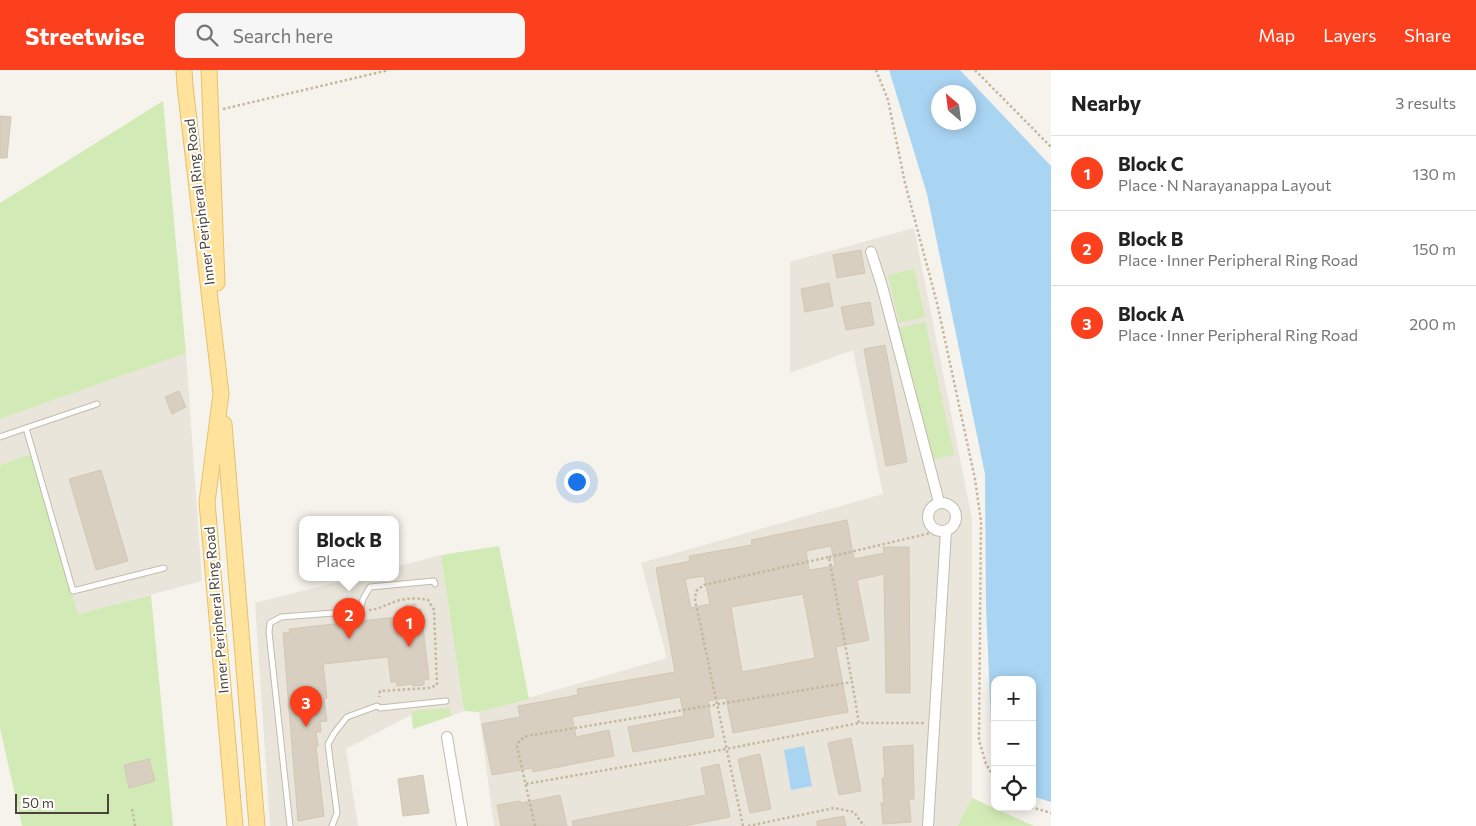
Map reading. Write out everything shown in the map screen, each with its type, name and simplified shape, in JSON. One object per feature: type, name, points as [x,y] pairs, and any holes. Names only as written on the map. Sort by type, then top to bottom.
[{"type":"main road","name":"Inner Peripheral Ring Road","points":[[184,70],[222,394],[207,502],[234,826]]},
{"type":"main road","name":"Inner Peripheral Ring Road","points":[[209,70],[222,394],[257,826]]},
{"type":"street","points":[[871,252],[882,286],[938,502]]},
{"type":"street","points":[[938,502],[945,502],[951,505],[955,510],[956,517],[955,523],[951,528],[942,531],[930,526],[927,517],[930,508],[938,502]]},
{"type":"street","points":[[928,826],[942,531]]},
{"type":"street","points":[[448,737],[462,826]]},
{"type":"lane","points":[[0,437],[98,404]]},
{"type":"lane","points":[[26,428],[73,591],[164,568]]},
{"type":"lane","points":[[290,826],[269,632],[270,623],[281,617],[360,610],[363,599],[370,587],[434,581],[435,584]]},
{"type":"lane","points":[[332,826],[337,813],[328,744],[347,717],[377,706],[380,708],[446,701]]},
{"type":"path","points":[[210,112],[389,70]]},
{"type":"path","points":[[876,70],[888,100],[905,183],[937,302],[975,479],[981,521],[979,740],[986,764],[991,773]]},
{"type":"path","points":[[975,70],[1051,147]]},
{"type":"path","points":[[742,826],[695,600],[696,591],[704,585],[942,531]]},
{"type":"path","points":[[830,556],[859,723]]},
{"type":"path","points":[[360,610],[376,609],[400,600],[420,598],[428,600],[434,610],[437,685],[428,688],[380,691],[377,706]]},
{"type":"path","points":[[535,826],[517,746],[520,740],[527,736],[852,682]]},
{"type":"path","points":[[526,784],[726,749],[859,723],[934,723]]},
{"type":"path","points":[[748,826],[834,808],[854,812],[864,826]]},
{"type":"path","points":[[1036,808],[1051,813]]},
{"type":"path","points":[[132,809],[135,826]]},
{"type":"shaded area","points":[[914,228],[972,519],[972,798],[957,826],[494,826],[479,712],[667,658],[641,563],[883,494],[853,350],[790,373],[790,262]]},
{"type":"shaded area","points":[[186,353],[202,581],[78,614],[33,455],[0,465],[0,419]]},
{"type":"shaded area","points":[[441,555],[464,711],[413,729],[411,715],[346,749],[358,826],[270,826],[255,603],[341,581],[399,581],[399,566]]},
{"type":"green space","points":[[163,101],[186,353],[0,419],[0,203]]},
{"type":"green space","points":[[914,269],[925,317],[899,323],[888,275]]},
{"type":"green space","points":[[925,322],[954,455],[927,461],[898,328]]},
{"type":"green space","points":[[32,454],[78,614],[151,595],[173,826],[22,826],[0,728],[0,465]]},
{"type":"green space","points":[[499,546],[529,699],[479,712],[464,711],[441,555]]},
{"type":"green space","points":[[450,708],[451,716],[413,729],[412,711]]},
{"type":"green space","points":[[972,798],[991,807],[991,811],[1001,811],[1034,826],[957,826]]},
{"type":"water","points":[[889,70],[960,70],[974,85],[931,85],[931,130],[976,130],[976,87],[1051,166],[1051,802],[1036,797],[1036,676],[991,676],[991,724],[986,606],[985,474],[927,194]]},
{"type":"water","points":[[804,746],[812,786],[791,790],[784,750]]},
{"type":"building","points":[[0,116],[11,117],[7,158],[0,158]]},
{"type":"building","points":[[861,250],[865,273],[837,278],[833,255]]},
{"type":"building","points":[[829,283],[833,306],[805,312],[801,289]]},
{"type":"building","points":[[870,302],[874,325],[846,330],[841,307]]},
{"type":"building","points":[[885,345],[907,462],[886,466],[864,349]]},
{"type":"building","points":[[179,391],[186,407],[172,414],[165,397]]},
{"type":"building","points":[[101,470],[128,561],[96,570],[69,479]]},
{"type":"building","points":[[847,520],[854,559],[884,553],[883,547],[909,547],[910,693],[886,693],[884,574],[857,580],[869,640],[836,647],[848,712],[733,733],[726,698],[708,701],[714,737],[633,752],[628,727],[684,716],[680,697],[572,717],[576,737],[609,730],[614,756],[533,772],[532,768],[492,775],[482,724],[520,717],[518,706],[578,695],[577,689],[675,672],[656,568],[690,561],[689,556],[752,545],[751,540]],"holes":[[[831,546],[835,566],[809,570],[806,551]],[[704,576],[710,604],[691,608],[685,579]],[[803,594],[815,658],[742,672],[731,607]]]},
{"type":"building","points":[[416,604],[416,609],[421,609],[429,679],[424,680],[424,685],[397,686],[397,682],[391,682],[388,657],[323,664],[327,698],[324,699],[327,721],[320,722],[321,732],[316,732],[318,746],[316,746],[324,816],[298,821],[283,633],[290,632],[289,629],[406,616],[405,605]]},
{"type":"building","points":[[851,738],[861,791],[839,795],[828,743]]},
{"type":"building","points":[[913,745],[914,799],[909,799],[911,822],[883,824],[881,803],[884,803],[882,778],[885,778],[883,747]]},
{"type":"building","points":[[760,754],[771,809],[750,813],[738,759]]},
{"type":"building","points":[[149,759],[155,781],[129,788],[124,765]]},
{"type":"building","points":[[719,764],[730,817],[685,826],[573,826],[572,821],[706,795],[701,768]]},
{"type":"building","points":[[423,775],[429,813],[403,816],[398,779]]},
{"type":"building","points":[[560,795],[567,826],[501,826],[497,805],[520,801],[521,803]]},
{"type":"building","points":[[844,816],[846,826],[817,826],[817,821]]},
{"type":"place","name":"Block B","points":[[349,639]]},
{"type":"place","name":"Block C","points":[[409,647]]},
{"type":"place","name":"Block A","points":[[306,727]]}]
